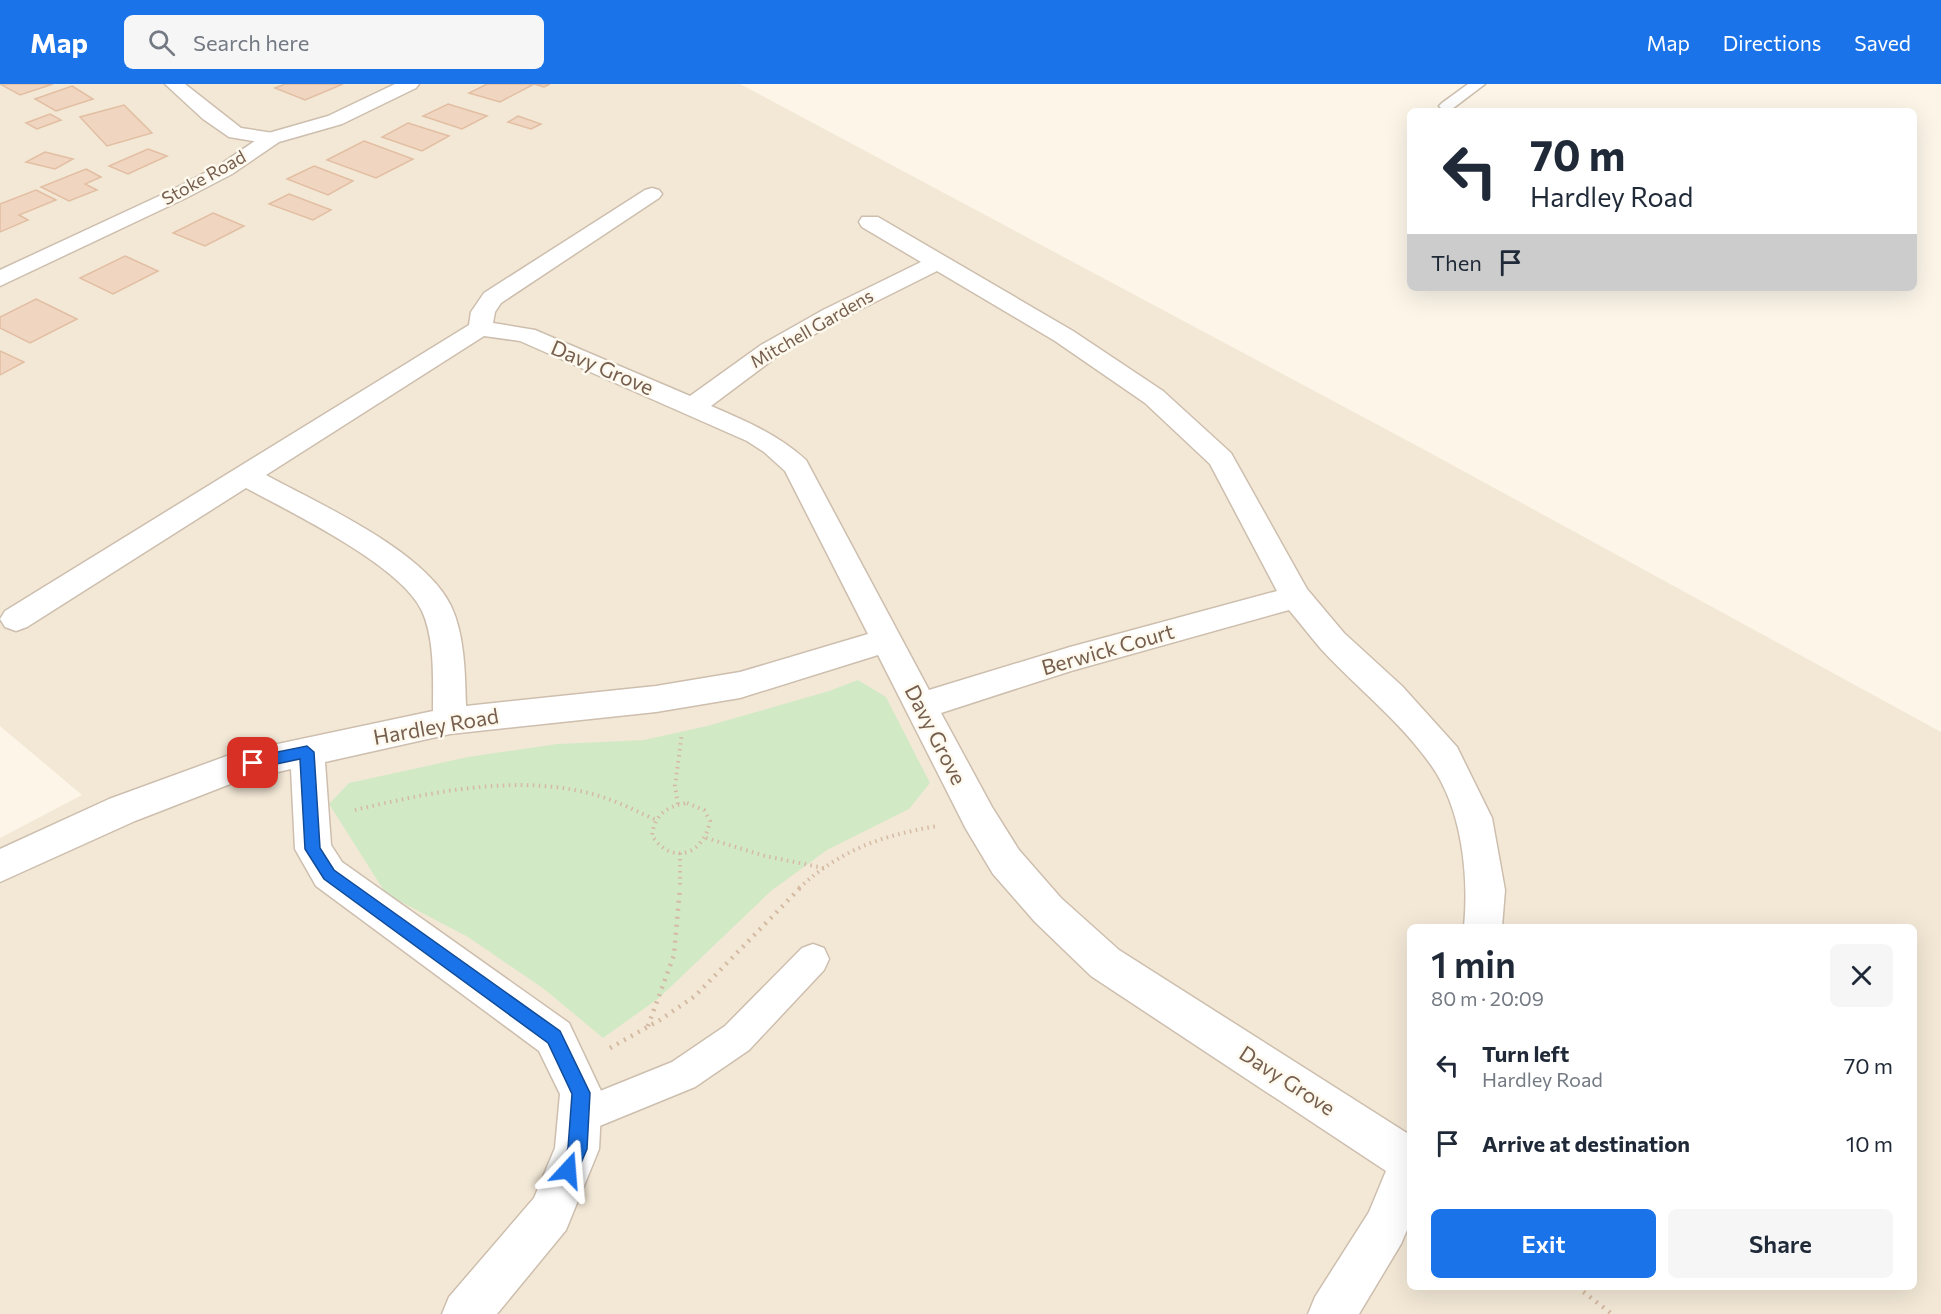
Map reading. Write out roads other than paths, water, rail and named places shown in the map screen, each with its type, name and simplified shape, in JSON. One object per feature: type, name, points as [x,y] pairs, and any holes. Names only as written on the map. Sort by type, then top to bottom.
[{"type":"street","points":[[174,84],[210,115],[236,133],[272,138]]},
{"type":"street","name":"Stoke Road","points":[[0,279],[225,170],[272,138],[335,120],[411,84]]},
{"type":"street","points":[[16,619],[480,328],[483,312],[492,298],[652,194]]},
{"type":"street","points":[[870,222],[1064,336],[1154,397],[1221,459],[1296,597],[1333,641],[1390,695],[1445,757],[1474,818],[1486,890],[1483,924]]},
{"type":"street","name":"Mitchell Gardens","points":[[692,407],[770,350],[831,315],[938,262]]},
{"type":"street","name":"Davy Grove","points":[[480,328],[526,335],[756,435],[774,446],[796,466],[979,818],[1006,862],[1048,910],[1105,963],[1407,1159]]},
{"type":"street","points":[[244,476],[354,537],[416,582],[436,606],[442,633],[450,720]]},
{"type":"street","name":"Berwick Court","points":[[921,706],[1070,659],[1296,597]]},
{"type":"street","name":"Hardley Road","points":[[0,866],[122,810],[234,767],[450,720],[688,694],[740,685],[886,640]]},
{"type":"street","points":[[307,752],[313,849],[329,874],[554,1037],[581,1093],[578,1149],[550,1214],[466,1314]]},
{"type":"street","points":[[1332,1314],[1385,1228],[1407,1175]]},
{"type":"lane","points":[[1447,106],[1478,84]]},
{"type":"lane","points":[[580,1116],[683,1075],[737,1038],[813,959]]}]
